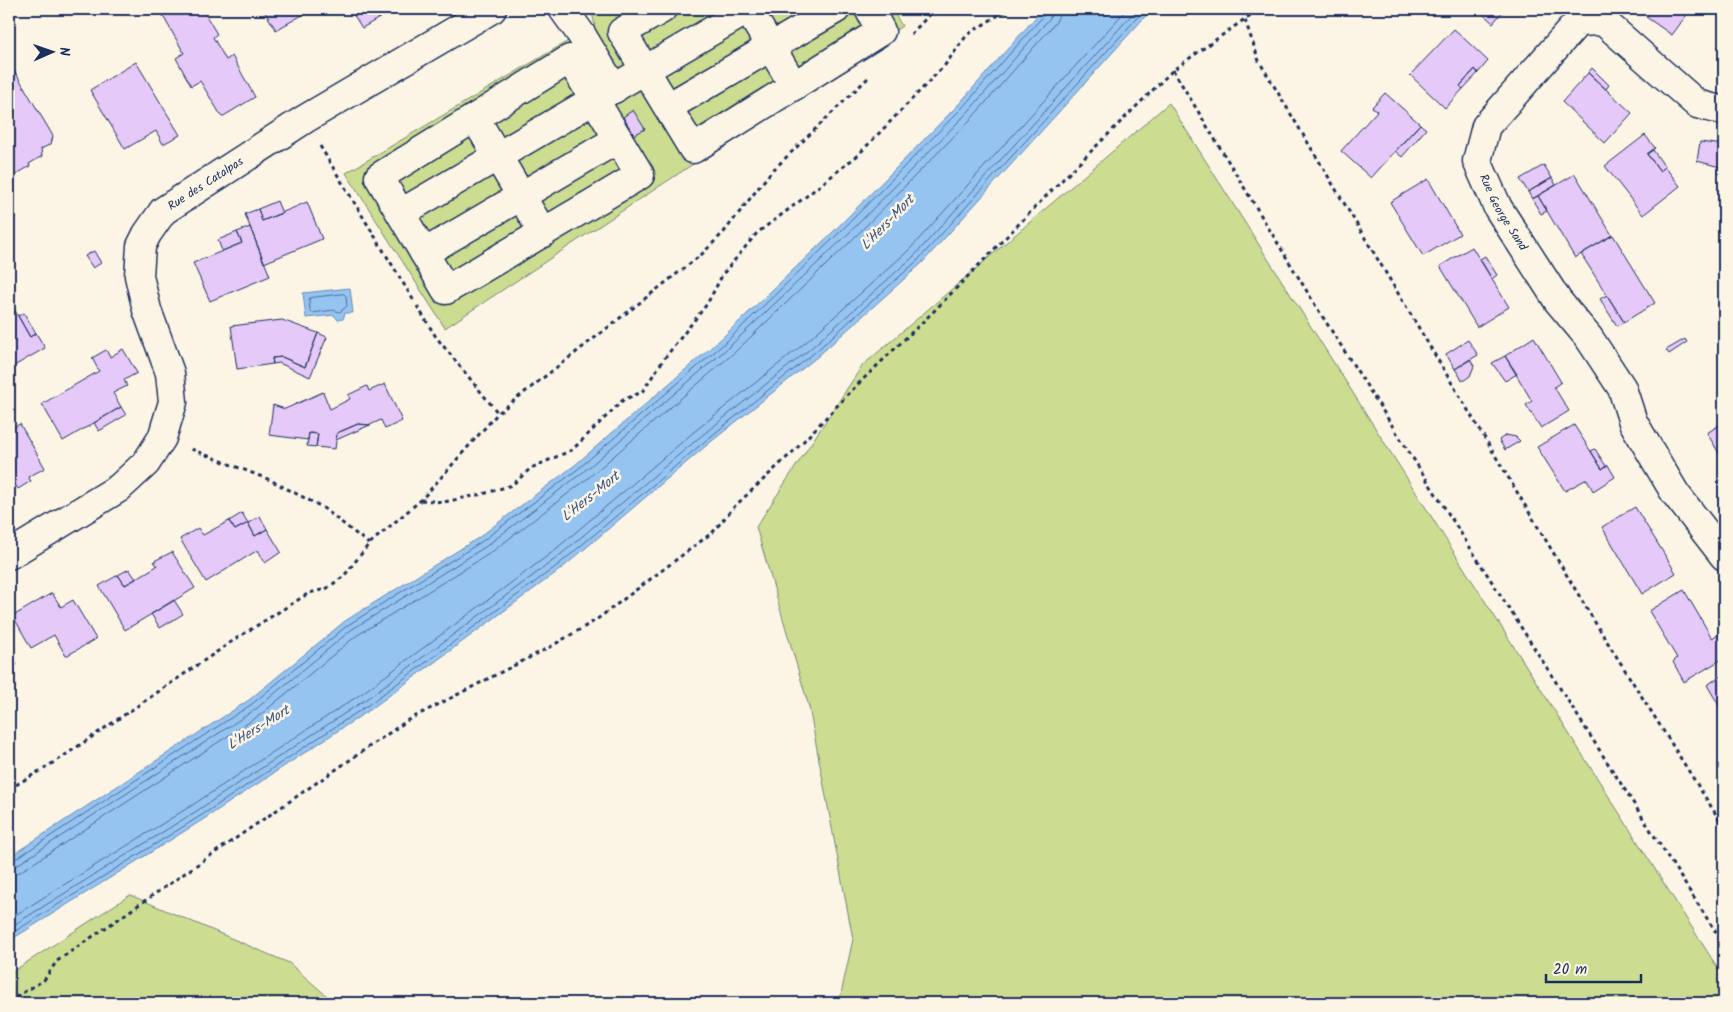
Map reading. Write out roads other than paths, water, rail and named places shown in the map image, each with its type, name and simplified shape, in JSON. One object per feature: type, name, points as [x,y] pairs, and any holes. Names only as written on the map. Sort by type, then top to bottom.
[{"type":"street","name":"Rue des Catalpas","points":[[9,555],[119,488],[146,464],[162,438],[173,402],[170,373],[147,310],[139,276],[141,246],[163,211],[305,119],[492,9]]},
{"type":"street","points":[[563,9],[581,34],[604,95],[618,139],[640,176],[446,290],[401,213],[371,182],[570,59],[604,95]]},
{"type":"street","points":[[662,9],[622,32],[693,149],[881,31],[869,9]]},
{"type":"street","points":[[401,213],[749,9],[794,86]]},
{"type":"street","points":[[668,108],[836,9]]},
{"type":"street","name":"Rue George Sand","points":[[1724,110],[1696,104],[1604,21],[1578,22],[1486,126],[1477,161],[1498,208],[1558,301],[1589,338],[1622,388],[1633,422],[1675,493],[1724,556]]},
{"type":"street","points":[[475,118],[543,233]]},
{"type":"street","points":[[424,254],[618,139]]},
{"type":"water","name":"L'Hers-Mort","points":[[1043,9],[1152,9],[922,263],[817,357],[707,445],[561,569],[371,709],[204,819],[9,941],[9,857],[249,700],[345,621],[478,538],[575,465],[722,338],[836,229],[958,105]]},
{"type":"water","points":[[350,288],[353,313],[345,313],[343,319],[338,320],[334,315],[306,318],[303,293]]}]
